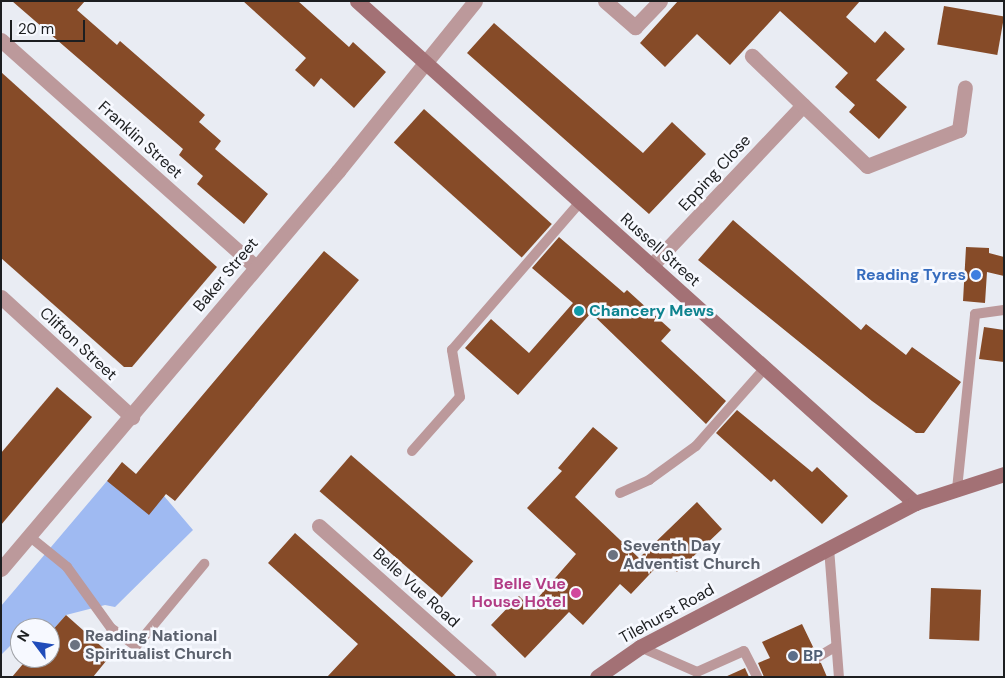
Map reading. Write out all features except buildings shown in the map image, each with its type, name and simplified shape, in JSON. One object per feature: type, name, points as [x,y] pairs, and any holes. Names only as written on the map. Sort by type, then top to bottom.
[{"type":"street","name":"Russell Street","points":[[357,1],[915,503]]},
{"type":"street","name":"Baker Street","points":[[3,563],[29,536],[132,417],[255,266],[426,63],[475,1]]},
{"type":"street","points":[[605,1],[635,27],[660,1]]},
{"type":"street","name":"Franklin Street","points":[[1,40],[255,266]]},
{"type":"street","points":[[752,56],[866,166],[959,130],[965,87]]},
{"type":"street","name":"Epping Close","points":[[651,266],[803,105]]},
{"type":"street","name":"Clifton Street","points":[[1,297],[132,417]]},
{"type":"street","points":[[915,503],[1004,474]]},
{"type":"street","name":"Tilehurst Road","points":[[597,677],[640,647],[915,503]]},
{"type":"street","name":"Belle Vue Road","points":[[320,526],[489,677]]},
{"type":"lane","points":[[412,451],[460,398],[452,350],[580,202]]},
{"type":"lane","points":[[957,489],[975,314],[1004,310]]},
{"type":"lane","points":[[620,493],[649,480],[696,446],[765,368]]},
{"type":"lane","points":[[29,536],[67,567],[112,628],[136,646],[204,564]]},
{"type":"lane","points":[[829,548],[839,677]]},
{"type":"lane","points":[[818,657],[836,646]]},
{"type":"lane","points":[[640,647],[697,672],[744,652],[757,677]]},
{"type":"shaded area","points":[[107,481],[164,496],[193,530],[115,607],[105,605],[66,615],[60,622],[60,618],[10,618],[10,646],[1,655],[1,606]]},
{"type":"place","name":"Reading Tyres","points":[[976,275]]},
{"type":"place","name":"Chancery Mews","points":[[579,311]]},
{"type":"place","name":"Seventh Day Adventist Church","points":[[613,555]]},
{"type":"place","name":"Belle Vue House Hotel","points":[[576,593]]},
{"type":"place","name":"Reading National Spiritualist Church","points":[[75,645]]},
{"type":"place","name":"BP","points":[[793,656]]}]
